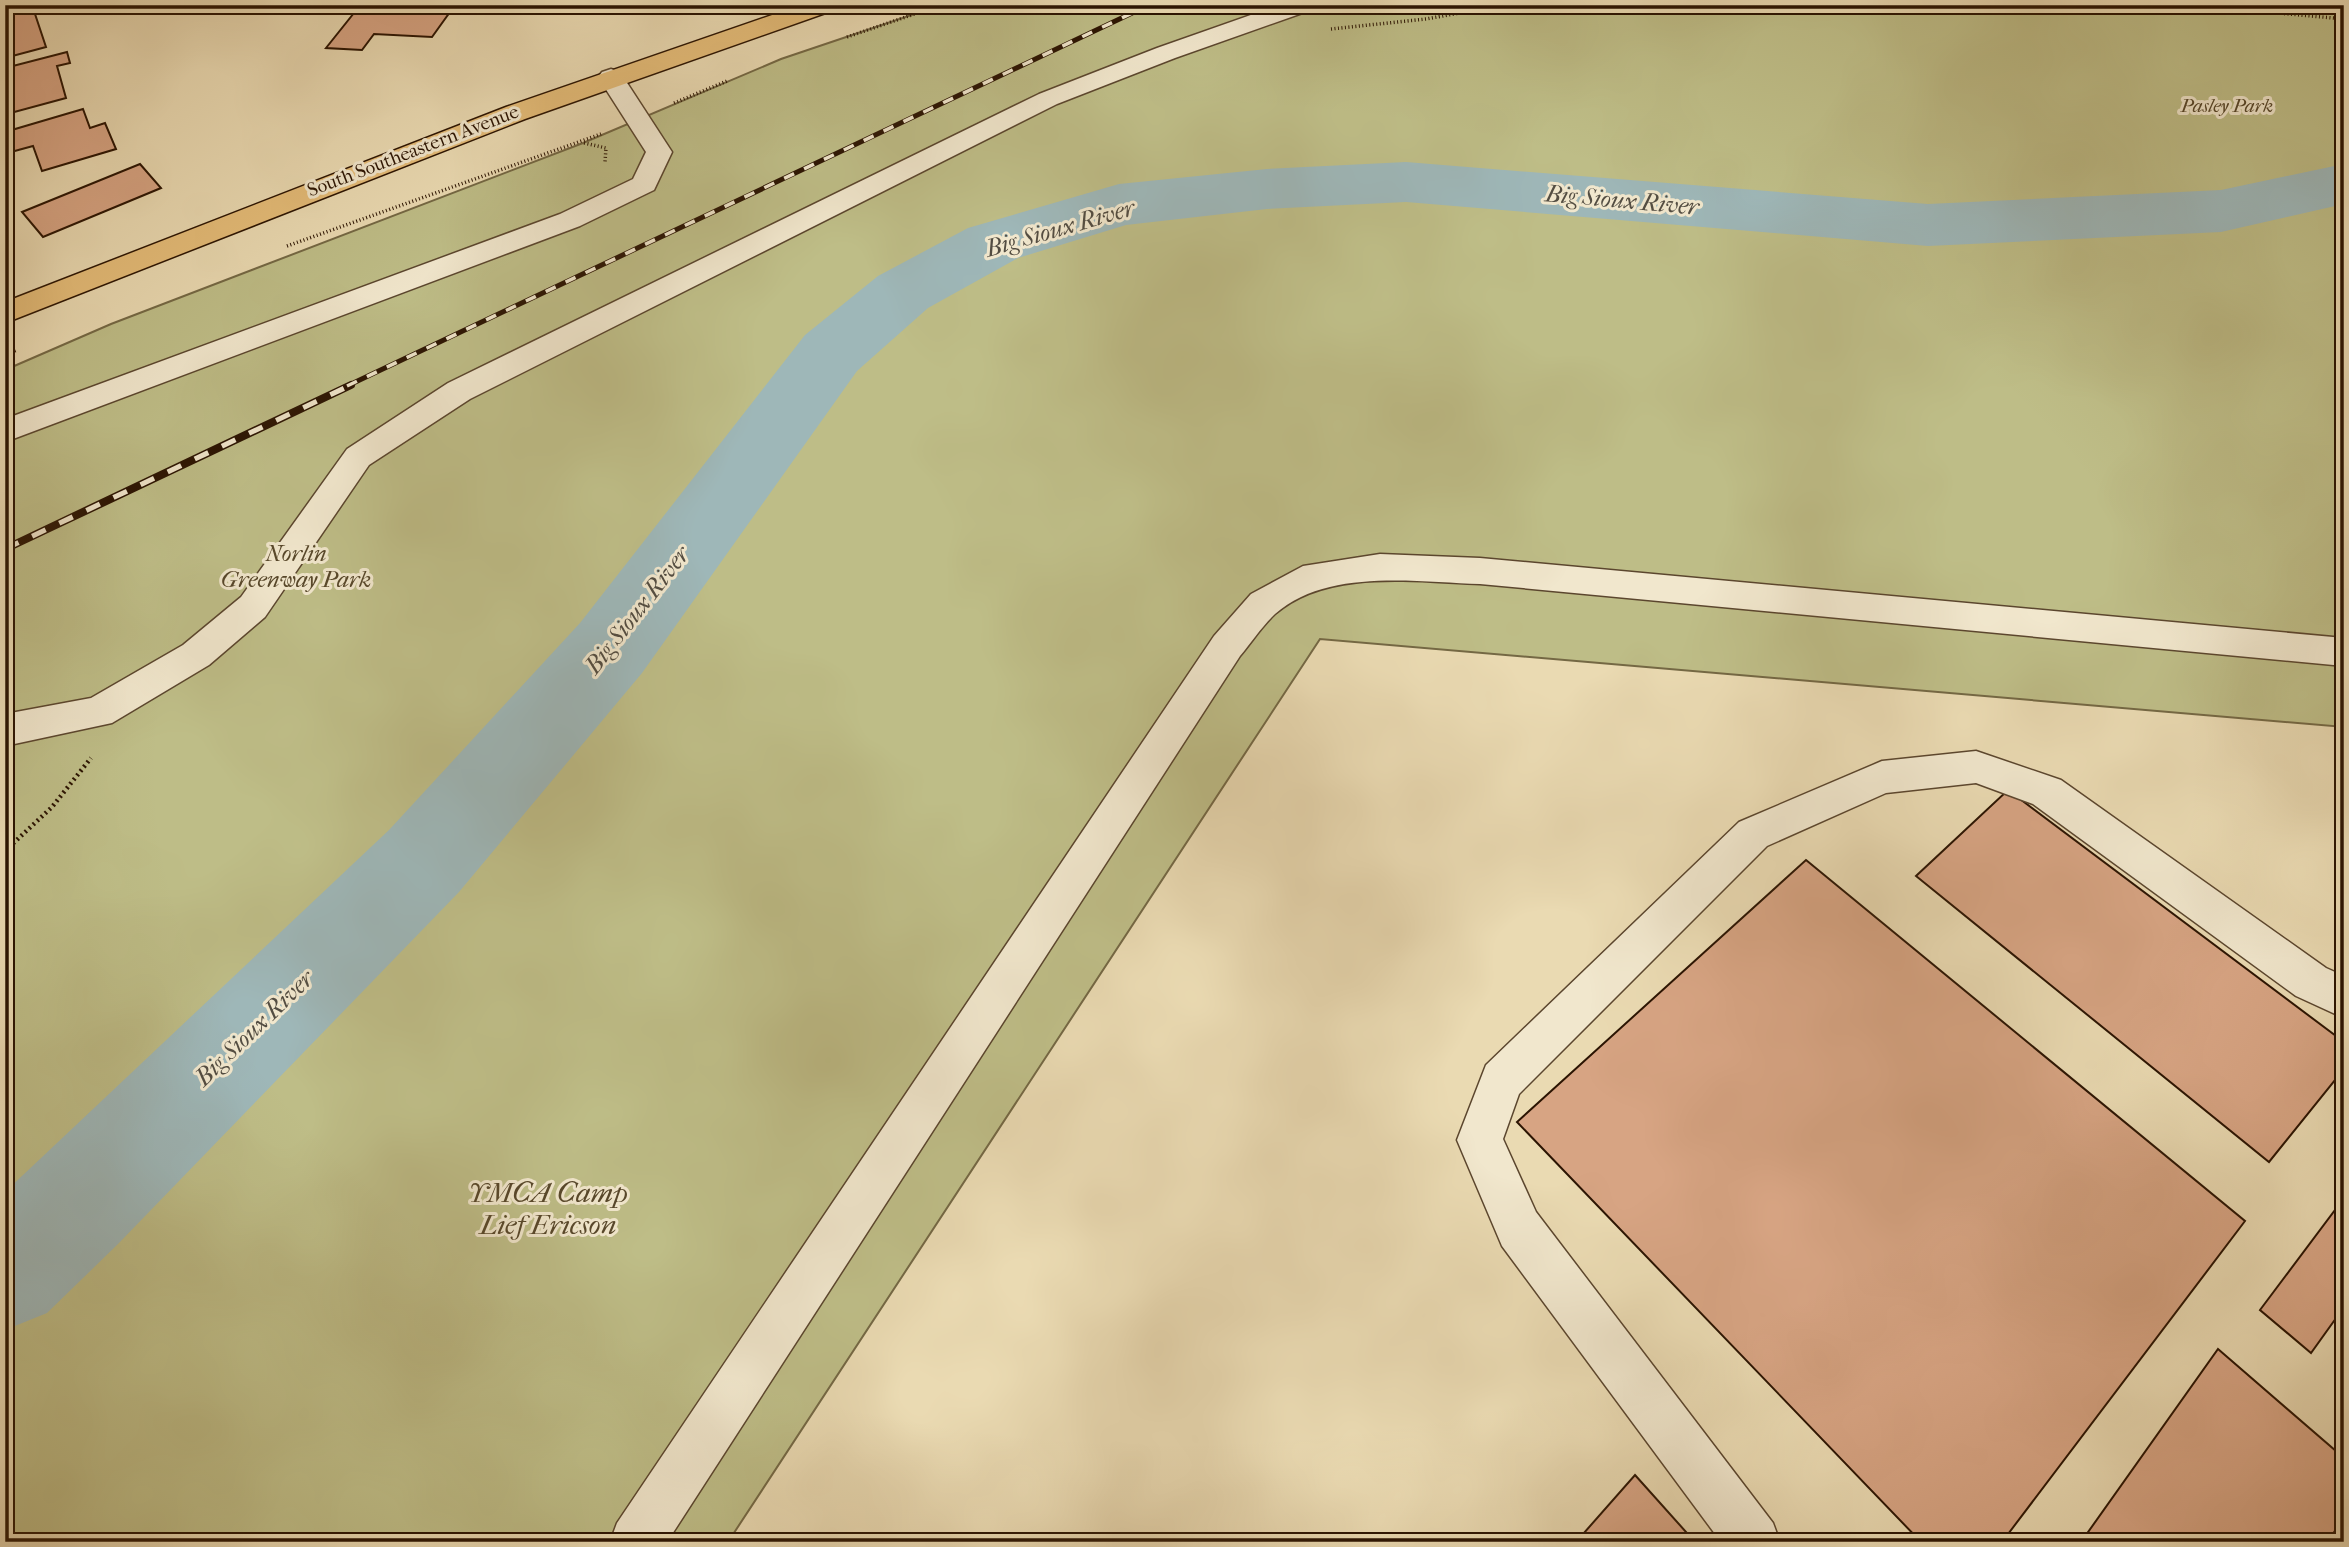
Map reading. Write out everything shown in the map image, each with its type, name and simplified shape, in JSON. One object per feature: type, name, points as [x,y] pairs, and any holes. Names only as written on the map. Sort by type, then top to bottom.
[{"type":"main road","name":"South Southeastern Avenue","points":[[5,313],[391,159],[611,77],[826,5]]},
{"type":"lane","points":[[5,730],[99,712],[196,655],[253,607],[358,457],[459,391],[1048,99],[1166,53],[1312,17]]},
{"type":"lane","points":[[5,431],[570,220],[644,184],[659,152],[611,77]]},
{"type":"lane","points":[[636,1542],[1227,646],[1263,604],[1315,575],[1380,567],[1480,571],[2344,652]]},
{"type":"lane","points":[[1754,1542],[1519,1229],[1480,1140],[1502,1080],[1753,834],[1882,777],[1976,767],[2047,792],[2311,982],[2344,998]]},
{"type":"path","points":[[843,38],[941,5]]},
{"type":"path","points":[[1312,17],[1343,29],[1426,19],[1504,5]]},
{"type":"path","points":[[2190,5],[2344,19]]},
{"type":"path","points":[[281,248],[472,178],[583,142],[733,78]]},
{"type":"path","points":[[5,355],[29,345]]},
{"type":"path","points":[[5,851],[52,807],[91,757]]},
{"type":"green space","name":"YMCA Camp Lief Ericson","points":[[941,5],[2344,5],[2344,727],[1320,639],[728,1542],[5,1542],[5,370],[111,324],[583,143],[781,59]]},
{"type":"building","points":[[32,5],[46,47],[5,58],[5,10]]},
{"type":"building","points":[[388,5],[455,5],[432,37],[374,34],[362,50],[326,48],[354,13],[381,14]]},
{"type":"building","points":[[67,52],[70,63],[57,66],[66,98],[7,114],[5,68]]},
{"type":"building","points":[[83,109],[90,128],[105,123],[116,149],[42,171],[33,146],[11,152],[5,132]]},
{"type":"building","points":[[140,164],[161,188],[43,237],[22,212]]},
{"type":"building","points":[[2008,790],[2344,1042],[2344,1069],[2269,1162],[1916,876]]},
{"type":"building","points":[[1806,860],[2245,1221],[2002,1542],[1921,1542],[1517,1122]]},
{"type":"building","points":[[2344,1198],[2344,1307],[2311,1353],[2260,1310]]},
{"type":"building","points":[[2218,1349],[2344,1458],[2344,1516],[2328,1542],[2081,1542]]},
{"type":"building","points":[[1635,1475],[1695,1542],[1576,1542]]},
{"type":"waterway","name":"Big Sioux River","points":[[5,1271],[78,1204],[424,861],[611,648],[831,353],[903,292],[993,243],[1119,205],[1267,189],[1406,182],[1928,225],[2221,211],[2344,184]]},
{"type":"railway","points":[[347,386],[1149,5]]},
{"type":"railway","points":[[5,549],[351,385]]},
{"type":"park label","name":"Pasley Park","points":[[2227,106]]},
{"type":"park label","name":"Norlin Greenway Park","points":[[296,566]]}]
